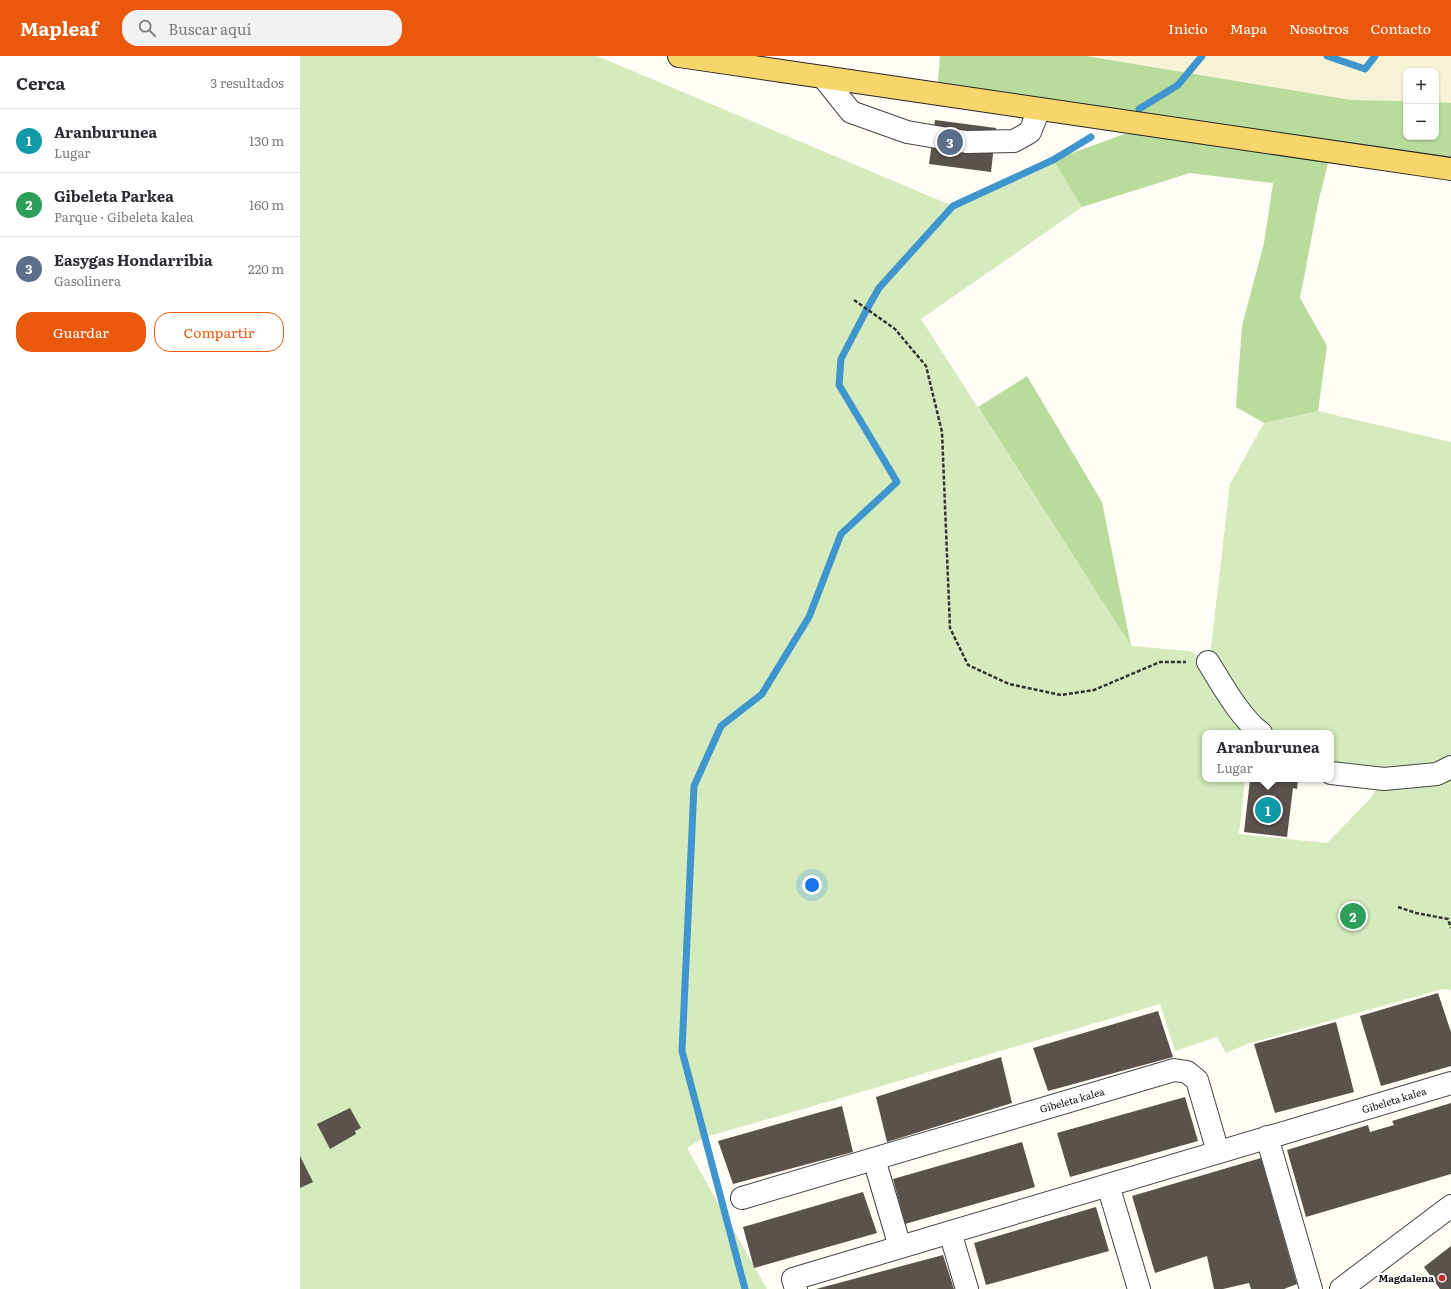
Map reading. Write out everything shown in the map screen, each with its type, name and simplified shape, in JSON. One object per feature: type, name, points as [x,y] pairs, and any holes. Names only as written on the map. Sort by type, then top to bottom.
[{"type":"main road","points":[[679,56],[721,59],[823,77],[1451,169]]},
{"type":"street","points":[[823,77],[851,112],[907,132],[966,142],[1014,141],[1030,132],[1039,109]]},
{"type":"street","points":[[1208,662],[1227,691],[1253,727],[1257,730]]},
{"type":"street","points":[[1334,772],[1384,779],[1438,774],[1451,766]]},
{"type":"street","name":"Gibeleta kalea","points":[[742,1198],[1174,1070],[1187,1072],[1197,1080],[1218,1152]]},
{"type":"street","name":"Gibeleta kalea","points":[[796,1289],[793,1279],[1451,1083]]},
{"type":"street","points":[[1268,1137],[1311,1289]]},
{"type":"street","points":[[874,1159],[900,1247]]},
{"type":"street","points":[[1108,1185],[1139,1289]]},
{"type":"street","points":[[1341,1289],[1451,1206]]},
{"type":"street","points":[[950,1232],[967,1289]]},
{"type":"path","points":[[854,300],[895,329],[926,366],[942,432],[950,628],[968,665],[1009,684],[1061,695],[1094,690],[1160,662],[1208,662]]},
{"type":"path","points":[[1398,906],[1416,913],[1448,919]]},
{"type":"path","points":[[1448,919],[1451,916]]},
{"type":"path","points":[[1448,919],[1451,928]]},
{"type":"shaded area","points":[[1086,56],[1451,56],[1451,103],[1439,102],[1439,68],[1403,68],[1403,101],[1351,100]]},
{"type":"green space","points":[[300,56],[597,56],[953,206],[1053,160],[1082,207],[921,319],[1131,646],[1189,651],[1208,661],[1211,647],[1230,484],[1264,423],[1318,411],[1451,442],[1451,990],[1443,989],[1247,1044],[1226,1053],[1217,1037],[1175,1051],[1160,1004],[705,1137],[687,1148],[767,1289],[300,1289]],"holes":[[[1202,730],[1334,730],[1334,773],[1383,779],[1370,799],[1327,843],[1239,834],[1245,782],[1202,782]]]},
{"type":"green space","points":[[940,56],[1086,56],[1351,100],[1403,101],[1403,140],[1439,140],[1439,102],[1451,103],[1451,169],[1331,151],[1319,199],[1300,298],[1327,346],[1318,411],[1264,423],[1236,407],[1242,326],[1264,243],[1273,183],[1190,173],[1082,207],[1053,160],[1149,125],[937,93]]},
{"type":"green space","points":[[1027,376],[1102,502],[1131,646],[978,407]]},
{"type":"building","points":[[935,120],[996,128],[991,172],[929,164]]},
{"type":"building","points":[[1250,782],[1298,782],[1297,789],[1293,788],[1287,837],[1244,832]]},
{"type":"building","points":[[1438,993],[1451,1032],[1451,1066],[1381,1086],[1360,1016]]},
{"type":"building","points":[[1158,1011],[1173,1057],[1048,1091],[1033,1048]]},
{"type":"building","points":[[1336,1022],[1354,1092],[1275,1113],[1254,1044]]},
{"type":"building","points":[[1001,1057],[1012,1103],[887,1142],[876,1097]]},
{"type":"building","points":[[1185,1097],[1198,1141],[1070,1177],[1057,1133]]},
{"type":"building","points":[[1451,1103],[1451,1174],[1306,1217],[1287,1150],[1368,1125],[1370,1132],[1394,1125],[1392,1121]]},
{"type":"building","points":[[842,1106],[853,1152],[733,1184],[718,1141]]},
{"type":"building","points":[[350,1108],[361,1128],[355,1131],[356,1134],[330,1149],[317,1124]]},
{"type":"building","points":[[1022,1142],[1035,1187],[905,1224],[893,1179]]},
{"type":"building","points":[[300,1156],[313,1182],[300,1188]]},
{"type":"building","points":[[1261,1158],[1297,1284],[1284,1289],[1251,1289],[1249,1283],[1223,1289],[1214,1289],[1207,1256],[1155,1273],[1132,1196]]},
{"type":"building","points":[[863,1192],[877,1233],[754,1268],[743,1227]]},
{"type":"building","points":[[1096,1207],[1109,1251],[986,1285],[974,1243]]},
{"type":"building","name":"Magdalena","points":[[1451,1246],[1451,1289],[1440,1289],[1424,1267]]},
{"type":"building","points":[[943,1255],[954,1289],[816,1289]]},
{"type":"waterway","points":[[1139,109],[1178,85],[1202,56]]},
{"type":"waterway","points":[[1327,56],[1365,69],[1375,56]]},
{"type":"waterway","points":[[745,1289],[682,1051],[694,786],[721,726],[762,694],[809,617],[841,534],[897,482],[839,385],[841,359],[879,288],[953,206],[1053,160],[1091,137]]},
{"type":"place","name":"Easygas Hondarribia","points":[[950,142]]},
{"type":"place","name":"Aranburunea","points":[[1268,810]]},
{"type":"place","name":"Gibeleta Parkea","points":[[1353,916]]},
{"type":"place","name":"Magdalena","points":[[1442,1278]]}]
